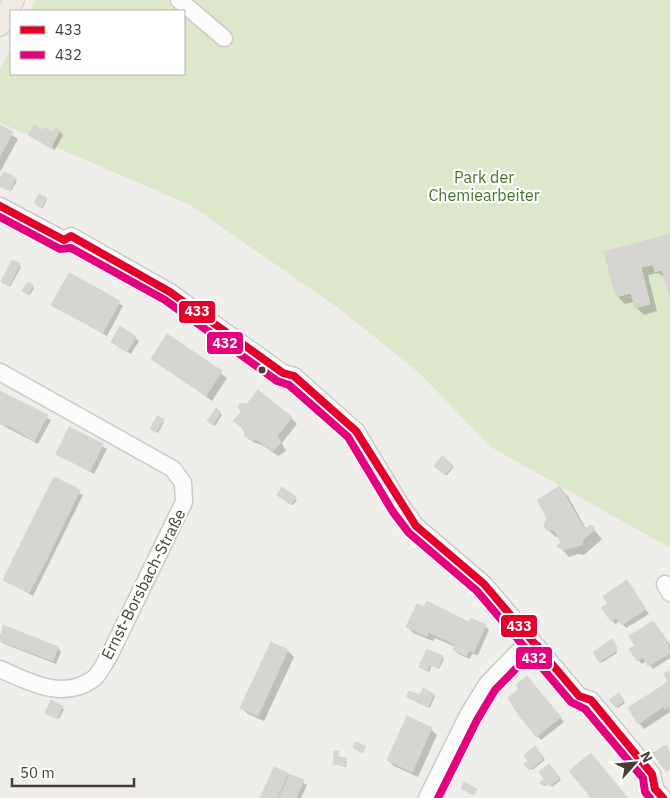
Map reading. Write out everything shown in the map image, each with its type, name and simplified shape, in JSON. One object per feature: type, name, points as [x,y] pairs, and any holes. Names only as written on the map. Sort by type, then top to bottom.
[{"type":"main road","points":[[0,26],[14,0]]},
{"type":"street","points":[[179,0],[224,38]]},
{"type":"street","points":[[0,206],[64,240],[72,236],[170,292],[282,373],[294,376],[356,431],[402,507],[416,526],[484,584],[579,696],[591,700],[652,774],[655,789],[663,798]]},
{"type":"street","name":"Ernst-Borsbach-Straße","points":[[0,372],[173,469],[183,483],[184,502],[109,656],[94,678],[80,686],[61,690],[36,685],[0,669]]},
{"type":"street","points":[[427,798],[468,715],[487,684],[531,639]]},
{"type":"green space","name":"Park der Chemiearbeiter","points":[[36,0],[670,0],[670,548],[491,447],[418,372],[341,310],[190,205],[0,123],[0,70],[10,50],[10,75],[185,75],[185,10],[31,10]]},
{"type":"building","points":[[35,124],[41,131],[44,127],[53,132],[55,127],[60,130],[51,148],[28,135]]},
{"type":"building","points":[[0,125],[13,132],[0,156]]},
{"type":"building","points":[[4,172],[16,178],[10,191],[0,186],[0,178]]},
{"type":"building","points":[[39,194],[47,198],[41,208],[34,203]]},
{"type":"building","points":[[670,234],[670,297],[662,270],[655,272],[653,265],[641,267],[650,304],[635,308],[631,293],[616,297],[604,252]]},
{"type":"building","points":[[12,260],[20,264],[9,286],[1,282]]},
{"type":"building","points":[[69,273],[95,287],[77,319],[51,305]]},
{"type":"building","points":[[28,282],[33,285],[28,295],[22,291]]},
{"type":"building","points":[[95,287],[120,301],[103,333],[77,319]]},
{"type":"building","points":[[120,326],[136,337],[127,352],[111,342]]},
{"type":"building","points":[[167,334],[222,371],[206,396],[151,359]]},
{"type":"building","points":[[258,390],[292,417],[277,436],[281,442],[273,451],[257,440],[250,440],[245,436],[244,429],[233,421],[241,412],[238,406],[241,403],[247,404]]},
{"type":"building","points":[[0,391],[16,399],[3,425],[0,424]]},
{"type":"building","points":[[16,399],[48,415],[34,441],[11,427],[3,425]]},
{"type":"building","points":[[216,408],[221,412],[213,425],[207,421]]},
{"type":"building","points":[[157,416],[164,419],[156,432],[150,429]]},
{"type":"building","points":[[69,427],[103,444],[90,471],[56,454]]},
{"type":"building","points":[[442,456],[453,465],[445,475],[434,466]]},
{"type":"building","points":[[54,477],[80,490],[63,525],[37,511]]},
{"type":"building","points":[[560,486],[584,529],[592,525],[595,530],[583,539],[582,545],[563,550],[557,546],[561,542],[554,530],[546,530],[544,525],[547,518],[537,500]]},
{"type":"building","points":[[282,487],[296,497],[291,505],[277,495]]},
{"type":"building","points":[[37,511],[63,525],[47,559],[20,545]]},
{"type":"building","points":[[20,545],[47,559],[29,593],[3,580]]},
{"type":"building","points":[[627,580],[646,609],[622,625],[616,618],[611,621],[601,608],[608,604],[603,596]]},
{"type":"building","points":[[427,601],[466,621],[456,645],[428,632],[427,636],[406,627],[417,604],[424,607]]},
{"type":"building","points":[[471,618],[486,625],[474,652],[469,651],[466,656],[453,650],[466,621],[469,622]]},
{"type":"building","points":[[653,621],[667,640],[670,653],[648,666],[643,658],[637,661],[629,649],[635,646],[629,636]]},
{"type":"building","points":[[3,625],[58,647],[53,661],[0,641]]},
{"type":"building","points":[[612,639],[617,647],[616,651],[599,662],[593,652]]},
{"type":"building","points":[[271,642],[288,650],[258,716],[240,708]]},
{"type":"building","points":[[427,649],[443,656],[438,668],[430,665],[427,671],[419,667]]},
{"type":"building","points":[[670,670],[670,697],[661,702],[663,707],[638,724],[628,708],[668,682],[664,674]]},
{"type":"building","points":[[527,676],[545,698],[521,718],[508,698],[519,688],[516,685]]},
{"type":"building","points":[[423,688],[434,694],[428,707],[417,702]]},
{"type":"building","points":[[409,691],[420,695],[417,702],[406,697]]},
{"type":"building","points":[[619,693],[624,701],[615,707],[609,700]]},
{"type":"building","points":[[670,697],[670,710],[669,707],[665,709],[661,702]]},
{"type":"building","points":[[545,698],[561,717],[536,737],[521,718]]},
{"type":"building","points":[[51,700],[63,706],[57,719],[45,713]]},
{"type":"building","points":[[407,716],[432,728],[412,772],[387,760]]},
{"type":"building","points":[[355,742],[366,746],[363,753],[353,748]]},
{"type":"building","points":[[666,745],[670,751],[670,769],[666,772],[653,753]]},
{"type":"building","points":[[535,746],[544,758],[529,770],[524,764],[528,761],[524,755]]},
{"type":"building","points":[[334,751],[339,751],[338,757],[346,758],[345,766],[333,764]]},
{"type":"building","points":[[591,753],[608,774],[586,791],[569,771]]},
{"type":"building","points":[[549,764],[560,778],[550,786],[547,782],[543,786],[540,783],[544,779],[539,772]]},
{"type":"building","points":[[274,767],[288,773],[277,798],[260,798]]},
{"type":"building","points":[[290,774],[304,780],[296,798],[279,798]]},
{"type":"building","points":[[608,774],[627,797],[591,798],[586,791]]},
{"type":"building","points":[[464,782],[477,789],[474,795],[461,789]]},
{"type":"transit line","name":"433","points":[[0,206],[64,240],[71,236],[170,292],[283,373],[294,376],[356,431],[416,526],[484,584],[579,696],[591,700],[652,774],[655,789],[663,798]]},
{"type":"transit line","name":"432","points":[[0,217],[60,249],[71,248],[165,300],[277,381],[289,385],[348,437],[393,512],[409,533],[477,591],[571,702],[585,709],[643,778],[645,792],[650,798]]},
{"type":"transit line","name":"432","points":[[438,798],[477,720],[495,690],[538,646]]}]
